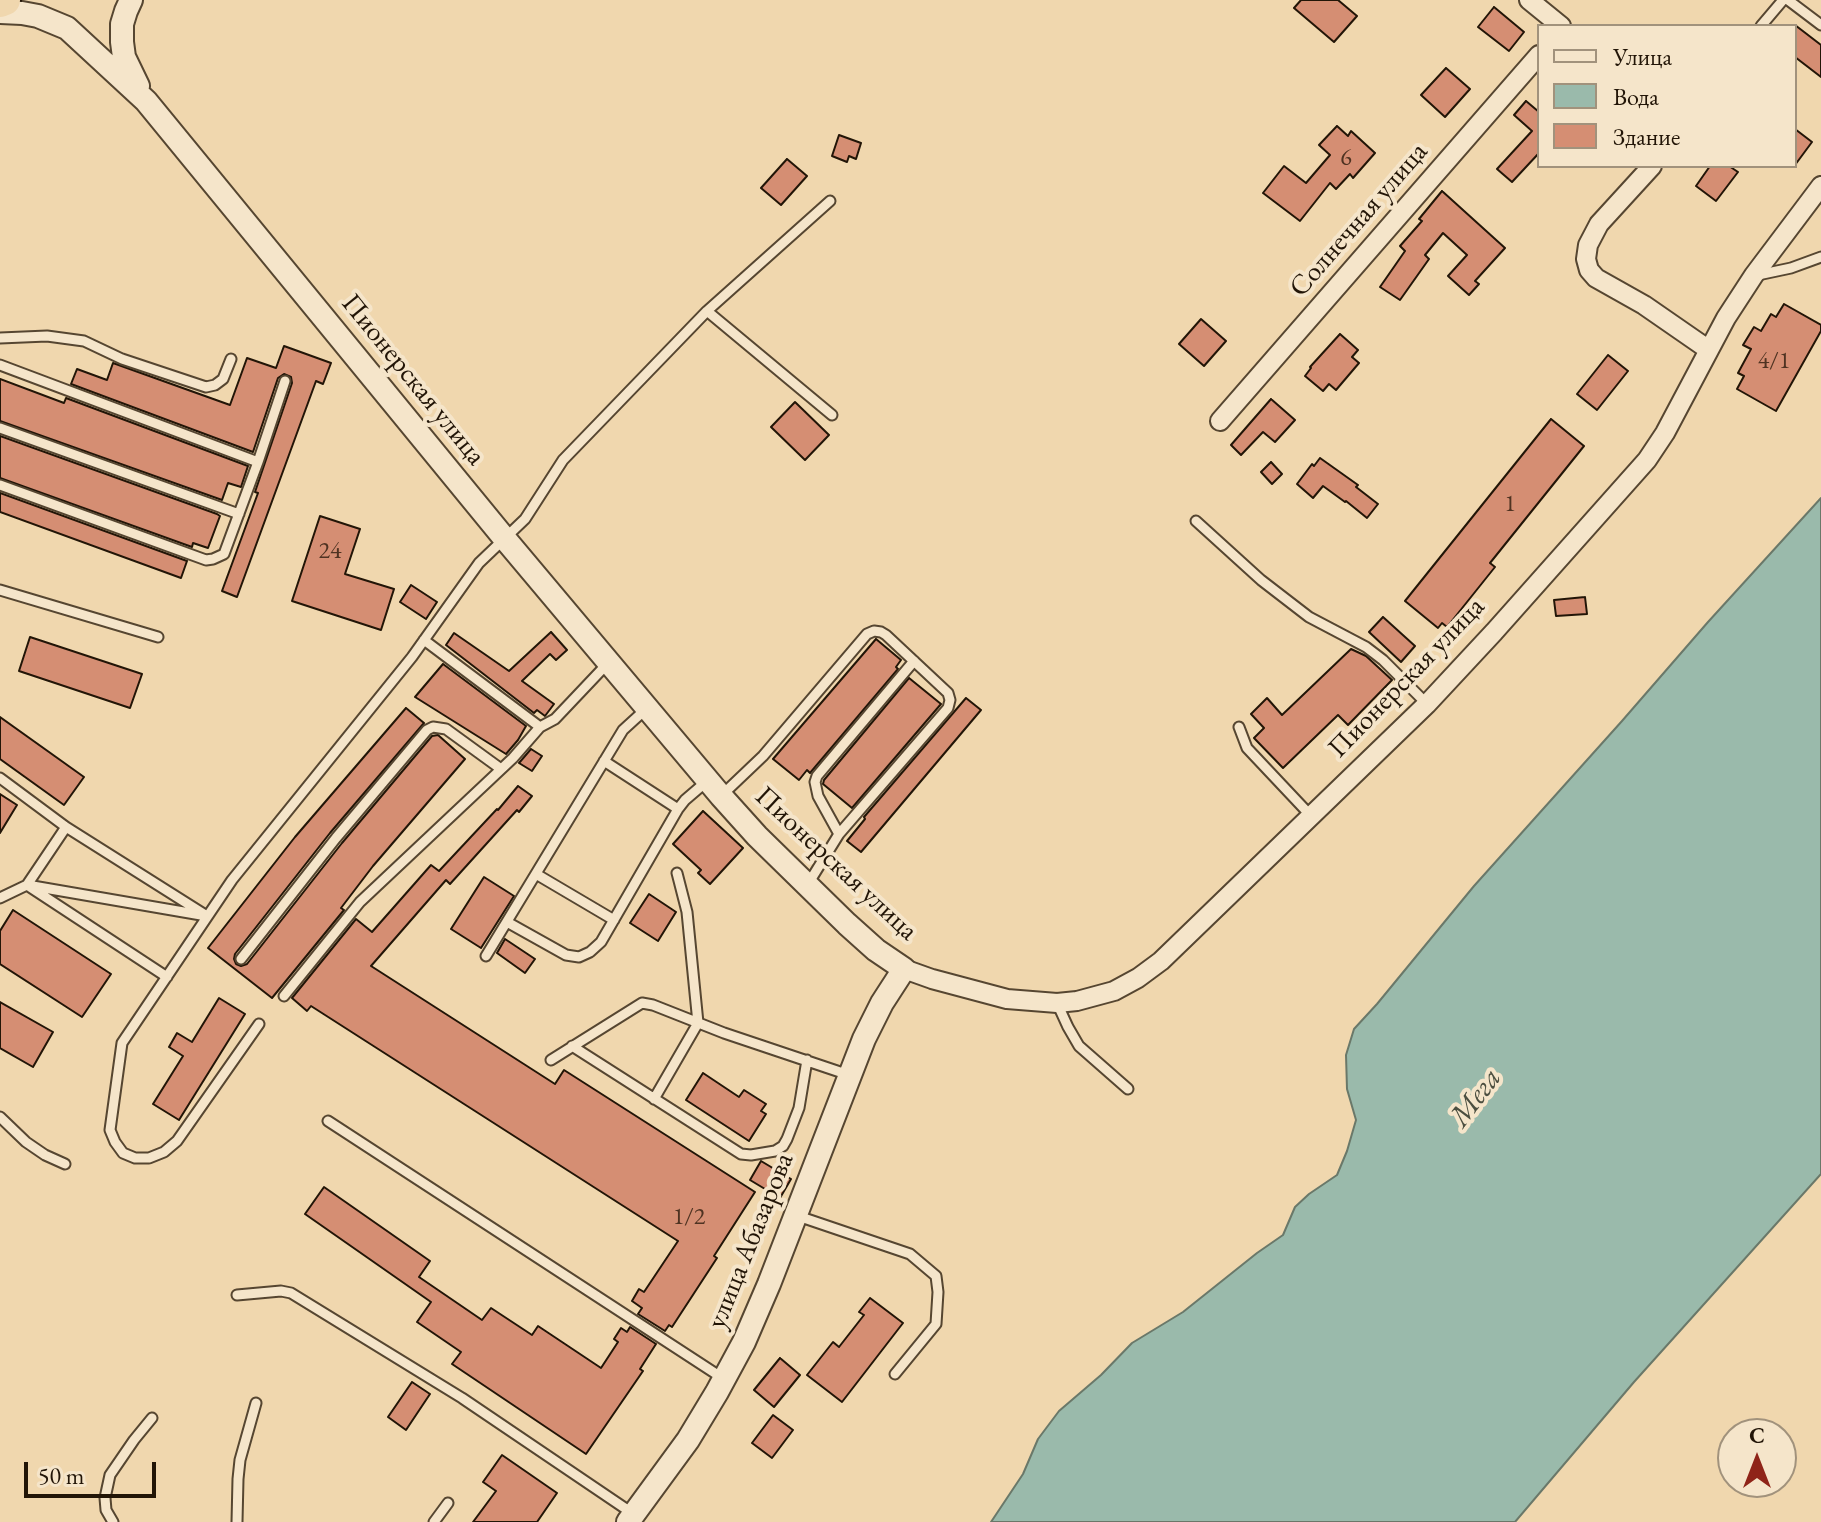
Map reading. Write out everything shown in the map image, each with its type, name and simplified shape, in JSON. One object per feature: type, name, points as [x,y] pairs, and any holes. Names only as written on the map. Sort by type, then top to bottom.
[{"type":"street","points":[[131,0],[122,24],[124,57],[146,101]]},
{"type":"street","points":[[1529,0],[1559,24]]},
{"type":"street","points":[[0,12],[38,16],[67,28],[146,101]]},
{"type":"street","name":"Солнечная улица","points":[[1220,421],[1537,57]]},
{"type":"street","name":"Пионерская улица","points":[[146,101],[646,709],[714,788],[807,885],[876,950],[904,969],[1007,999],[1057,1003],[1114,991],[1138,978],[1183,942],[1427,704],[1647,460],[1665,433],[1726,318],[1821,186]]},
{"type":"street","points":[[1650,168],[1599,224],[1588,245],[1586,259],[1589,270],[1596,278],[1644,305],[1709,350]]},
{"type":"street","name":"улица Абазарова","points":[[631,1518],[688,1440],[744,1342],[864,1039],[904,969]]},
{"type":"lane","points":[[1763,24],[1785,0],[1821,25]]},
{"type":"lane","points":[[259,1024],[177,1141],[164,1152],[149,1158],[135,1158],[123,1153],[110,1130],[122,1043],[232,880],[424,640],[479,563],[525,519],[563,460],[707,311],[830,201]]},
{"type":"lane","points":[[1754,275],[1791,268],[1821,257]]},
{"type":"lane","points":[[707,311],[832,415]]},
{"type":"lane","points":[[0,338],[47,336],[84,341],[122,359],[206,387],[223,379],[231,359]]},
{"type":"lane","points":[[0,365],[258,462]]},
{"type":"lane","points":[[0,485],[206,560],[213,559],[224,554],[285,381]]},
{"type":"lane","points":[[0,428],[239,514]]},
{"type":"lane","points":[[1196,521],[1261,580],[1309,617],[1366,647],[1383,660],[1427,704]]},
{"type":"lane","points":[[0,590],[158,637]]},
{"type":"lane","points":[[507,922],[566,955],[579,957],[590,952],[601,942],[685,800],[714,788],[763,756],[867,634],[881,632],[948,693],[948,708],[839,834],[807,885]]},
{"type":"lane","points":[[424,640],[540,727]]},
{"type":"lane","points":[[839,834],[818,796],[817,776],[914,661]]},
{"type":"lane","points":[[284,996],[360,902],[501,769],[540,727],[555,719],[608,663]]},
{"type":"lane","points":[[486,956],[623,730],[646,709]]},
{"type":"lane","points":[[241,959],[336,838],[427,730],[433,727],[446,729],[501,769]]},
{"type":"lane","points":[[1239,727],[1247,748],[1312,817]]},
{"type":"lane","points":[[604,761],[678,809]]},
{"type":"lane","points":[[0,778],[66,827],[207,916]]},
{"type":"lane","points":[[0,898],[27,885],[66,827]]},
{"type":"lane","points":[[654,1099],[698,1023],[687,912],[677,873]]},
{"type":"lane","points":[[536,874],[614,920]]},
{"type":"lane","points":[[27,885],[207,916]]},
{"type":"lane","points":[[27,885],[167,977]]},
{"type":"lane","points":[[551,1060],[642,1003],[849,1075]]},
{"type":"lane","points":[[1057,1003],[1079,1046],[1128,1089]]},
{"type":"lane","points":[[572,1046],[741,1154],[751,1155],[775,1151],[783,1146],[799,1108],[807,1060]]},
{"type":"lane","points":[[0,1117],[26,1142],[65,1164]]},
{"type":"lane","points":[[328,1121],[724,1379]]},
{"type":"lane","points":[[795,1215],[910,1254],[936,1276],[936,1324],[895,1374]]},
{"type":"lane","points":[[237,1295],[291,1293],[462,1398],[631,1518]]},
{"type":"lane","points":[[237,1522],[240,1460],[256,1403]]},
{"type":"lane","points":[[113,1522],[106,1510],[105,1498],[110,1475],[152,1418]]},
{"type":"lane","points":[[434,1522],[448,1503]]},
{"type":"water","name":"Мега","points":[[1821,498],[1821,1174],[1634,1382],[1515,1522],[991,1522],[1023,1474],[1038,1439],[1059,1411],[1132,1343],[1183,1312],[1283,1235],[1295,1207],[1337,1175],[1356,1120],[1347,1089],[1346,1055],[1354,1029],[1474,886]]},
{"type":"building","points":[[1301,0],[1338,0],[1357,16],[1334,42],[1294,8]]},
{"type":"building","points":[[1494,7],[1524,32],[1509,51],[1478,27]]},
{"type":"building","points":[[1797,27],[1821,45],[1821,77],[1797,59]]},
{"type":"building","points":[[1446,68],[1470,89],[1445,117],[1421,95]]},
{"type":"building","points":[[1526,101],[1537,110],[1537,155],[1512,182],[1497,169],[1532,131],[1514,115]]},
{"type":"building","points":[[1337,126],[1348,136],[1351,131],[1375,153],[1353,178],[1350,174],[1336,189],[1330,183],[1300,221],[1263,193],[1284,166],[1306,183],[1330,155],[1319,145]]},
{"type":"building","points":[[1797,131],[1812,142],[1797,162]]},
{"type":"building","points":[[839,135],[861,143],[856,159],[849,156],[847,162],[832,156]]},
{"type":"building","points":[[787,159],[807,176],[781,205],[761,188]]},
{"type":"building","points":[[1709,168],[1732,168],[1738,172],[1716,201],[1696,186]]},
{"type":"building","points":[[1442,191],[1505,248],[1475,281],[1479,284],[1469,295],[1448,276],[1467,255],[1443,233],[1425,255],[1429,259],[1400,300],[1380,287],[1405,251],[1400,246]]},
{"type":"building","points":[[1784,304],[1821,325],[1821,331],[1776,411],[1737,389],[1744,376],[1738,373],[1751,349],[1743,345],[1754,327],[1761,331],[1771,314],[1776,317]]},
{"type":"building","points":[[1201,319],[1226,341],[1204,366],[1179,344]]},
{"type":"building","points":[[1340,334],[1358,350],[1352,357],[1359,363],[1336,390],[1329,384],[1323,391],[1305,376]]},
{"type":"building","points":[[284,346],[331,363],[323,384],[316,381],[237,597],[222,591],[258,493],[255,492],[292,383],[291,377],[284,374],[278,378],[253,452],[71,384],[77,369],[107,380],[113,363],[230,405],[247,358],[276,368]]},
{"type":"building","points":[[1608,355],[1628,371],[1597,410],[1577,394]]},
{"type":"building","points":[[0,379],[64,403],[66,398],[248,466],[241,487],[228,483],[222,500],[0,421]]},
{"type":"building","points":[[1271,399],[1295,420],[1275,442],[1263,432],[1241,455],[1231,445]]},
{"type":"building","points":[[795,402],[829,435],[805,460],[771,427]]},
{"type":"building","points":[[1551,419],[1584,446],[1490,563],[1495,567],[1447,627],[1442,623],[1438,628],[1405,601]]},
{"type":"building","points":[[0,436],[217,514],[220,516],[208,548],[193,543],[192,547],[0,478]]},
{"type":"building","points":[[1320,458],[1358,485],[1356,487],[1378,504],[1367,518],[1323,486],[1313,498],[1297,484]]},
{"type":"building","points":[[1271,462],[1282,474],[1272,484],[1261,472]]},
{"type":"building","points":[[0,493],[187,561],[181,578],[0,512]]},
{"type":"building","points":[[320,516],[360,529],[345,574],[394,589],[381,630],[292,601]]},
{"type":"building","points":[[411,585],[437,602],[426,619],[400,602]]},
{"type":"building","points":[[1585,597],[1587,614],[1556,616],[1554,600]]},
{"type":"building","points":[[1383,617],[1415,646],[1401,662],[1369,632]]},
{"type":"building","points":[[551,632],[567,650],[556,660],[550,654],[522,681],[554,704],[545,716],[537,710],[534,713],[446,645],[454,633],[509,671]]},
{"type":"building","points":[[30,637],[142,674],[130,708],[19,671]]},
{"type":"building","points":[[876,639],[901,660],[896,667],[898,669],[810,773],[807,770],[799,780],[773,759]]},
{"type":"building","points":[[1351,649],[1366,656],[1392,680],[1348,725],[1338,715],[1283,768],[1254,738],[1264,728],[1251,714],[1267,698],[1282,715]]},
{"type":"building","points":[[443,664],[526,726],[506,754],[415,697]]},
{"type":"building","points":[[909,678],[941,704],[852,808],[823,784],[824,780]]},
{"type":"building","points":[[966,698],[981,710],[861,852],[847,841]]},
{"type":"building","points":[[406,708],[424,723],[330,833],[235,954],[236,964],[247,964],[342,843],[432,736],[438,735],[465,759],[373,866],[341,908],[344,910],[272,998],[208,948],[295,837]]},
{"type":"building","points":[[0,717],[84,777],[64,805],[0,759]]},
{"type":"building","points":[[531,749],[542,756],[532,771],[519,763]]},
{"type":"building","points":[[518,786],[532,796],[519,812],[517,810],[450,884],[446,880],[371,966],[555,1084],[564,1070],[755,1192],[714,1256],[717,1258],[672,1327],[669,1325],[665,1331],[638,1314],[642,1308],[632,1301],[639,1289],[644,1292],[678,1241],[311,1006],[307,1011],[292,998],[356,919],[372,932],[431,865],[439,871]]},
{"type":"building","points":[[0,794],[17,805],[0,833]]},
{"type":"building","points":[[703,811],[743,848],[710,884],[698,873],[701,870],[673,844]]},
{"type":"building","points":[[484,877],[514,896],[481,948],[451,929]]},
{"type":"building","points":[[649,894],[676,912],[658,941],[630,923]]},
{"type":"building","points":[[13,910],[111,974],[82,1017],[0,964],[0,931]]},
{"type":"building","points":[[505,939],[535,959],[525,973],[497,953]]},
{"type":"building","points":[[219,998],[245,1014],[179,1120],[153,1104],[183,1056],[169,1047],[177,1033],[192,1042]]},
{"type":"building","points":[[0,1002],[53,1032],[33,1067],[0,1048]]},
{"type":"building","points":[[703,1073],[739,1097],[744,1090],[766,1104],[761,1111],[766,1114],[749,1141],[686,1100]]},
{"type":"building","points":[[761,1161],[791,1179],[780,1198],[750,1180]]},
{"type":"building","points":[[324,1187],[430,1261],[419,1277],[482,1320],[491,1308],[532,1335],[538,1326],[601,1368],[618,1342],[614,1339],[621,1328],[627,1332],[630,1327],[656,1344],[640,1369],[643,1371],[586,1454],[452,1364],[461,1352],[417,1322],[431,1302],[305,1214]]},
{"type":"building","points":[[870,1298],[903,1323],[842,1402],[807,1375],[833,1342],[839,1347],[864,1315],[859,1312]]},
{"type":"building","points":[[780,1358],[800,1375],[774,1407],[754,1390]]},
{"type":"building","points":[[412,1382],[430,1394],[406,1430],[388,1417]]},
{"type":"building","points":[[773,1415],[793,1430],[772,1458],[752,1443]]},
{"type":"building","points":[[502,1455],[557,1493],[537,1522],[473,1522],[496,1491],[483,1482]]}]
